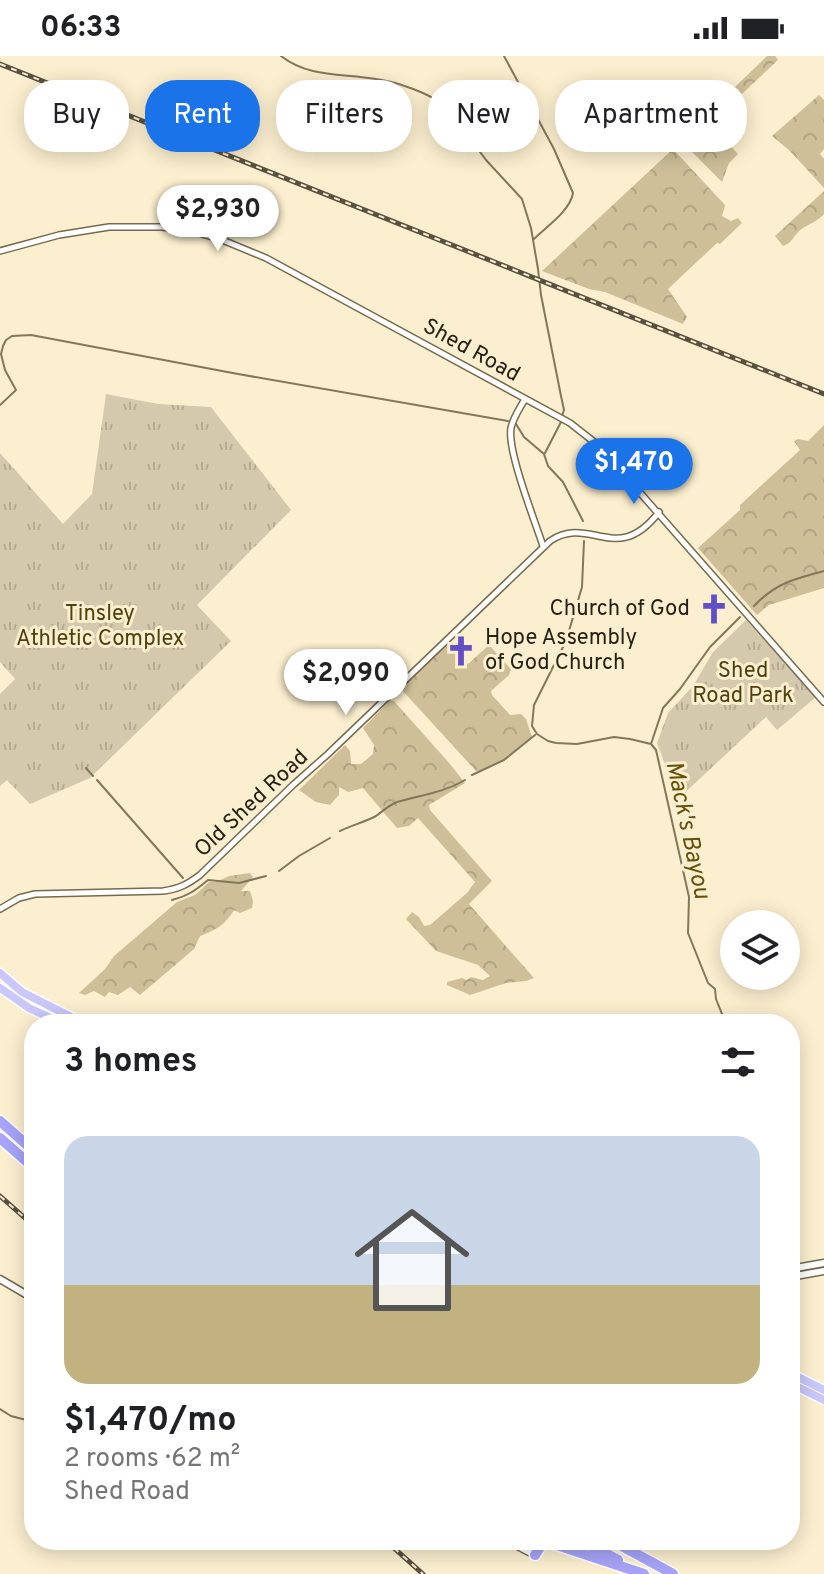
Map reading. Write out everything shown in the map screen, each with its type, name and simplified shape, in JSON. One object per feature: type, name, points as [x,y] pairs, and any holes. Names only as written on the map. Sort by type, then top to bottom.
[{"type":"highway","points":[[0,1121],[24,1142]]},
{"type":"highway","points":[[0,1138],[24,1159]]},
{"type":"highway","points":[[535,1555],[538,1550]]},
{"type":"highway","points":[[572,1550],[645,1574]]},
{"type":"highway","points":[[600,1550],[645,1574]]},
{"type":"highway","points":[[630,1550],[674,1574]]},
{"type":"highway","points":[[641,1550],[674,1574]]},
{"type":"main road","points":[[0,973],[22,992],[65,1014]]},
{"type":"main road","points":[[0,991],[42,1014]]},
{"type":"main road","points":[[800,1267],[824,1263]]},
{"type":"main road","points":[[800,1275],[824,1271]]},
{"type":"main road","points":[[0,1279],[24,1293]]},
{"type":"main road","points":[[800,1378],[824,1390]]},
{"type":"main road","points":[[800,1388],[824,1400]]},
{"type":"main road","points":[[525,1550],[535,1555]]},
{"type":"street","name":"Shed Road","points":[[0,251],[59,235],[109,227],[162,227],[205,234],[237,244],[266,258],[570,423],[606,453],[824,702]]},
{"type":"street","points":[[525,399],[513,420],[511,438],[543,546]]},
{"type":"street","name":"Old Shed Road","points":[[0,909],[19,898],[42,893],[176,889],[189,883],[543,546],[569,533],[623,539],[641,530],[659,512]]},
{"type":"green space","points":[[767,56],[775,56],[778,60],[747,89],[747,80],[742,80]]},
{"type":"green space","points":[[819,95],[824,100],[824,149],[820,154],[824,159],[824,188],[772,136]]},
{"type":"green space","points":[[670,152],[676,152],[725,205],[722,216],[731,221],[738,218],[742,223],[668,289],[687,317],[683,324],[605,292],[542,271]]},
{"type":"green space","points":[[692,152],[736,152],[738,154],[729,163],[722,182]]},
{"type":"green space","points":[[824,191],[824,214],[783,246],[775,236]]},
{"type":"green space","name":"Tinsley Athletic Complex","points":[[106,394],[158,404],[211,407],[291,510],[197,605],[231,641],[90,778],[30,804],[7,780],[0,786],[0,694],[15,679],[0,662],[0,453],[63,524],[92,494]]},
{"type":"green space","points":[[824,425],[824,588],[769,605],[757,615],[698,548],[800,450],[794,441],[808,441]]},
{"type":"green space","name":"Shed Road Park","points":[[746,620],[816,697],[777,730],[766,717],[678,799],[657,743],[668,713],[693,686],[713,652]]},
{"type":"green space","points":[[448,642],[468,664],[489,645],[511,669],[509,675],[491,691],[492,695],[510,715],[521,714],[526,719],[532,737],[505,760],[477,772],[401,689]]},
{"type":"green space","points":[[390,700],[465,783],[429,805],[430,810],[492,881],[469,904],[534,978],[470,995],[447,985],[447,982],[462,978],[483,980],[490,976],[478,965],[436,951],[406,919],[412,912],[424,926],[430,925],[467,893],[475,882],[418,818],[409,826],[397,828],[363,788],[348,792],[339,787],[339,795],[330,805],[316,802],[299,790],[345,745],[350,751],[351,764],[361,764],[373,754],[374,745],[363,728]]},
{"type":"green space","points":[[250,873],[253,877],[241,891],[250,891],[252,908],[240,913],[234,910],[220,926],[200,936],[194,949],[140,995],[130,987],[118,995],[109,992],[105,997],[94,991],[85,995],[79,993],[114,956],[177,902],[195,895],[209,882]]},
{"type":"waterway","points":[[281,56],[303,68],[394,83],[439,101],[522,199],[531,228],[564,410],[562,416]]},
{"type":"waterway","points":[[504,56],[554,149],[573,193],[563,212],[534,239]]},
{"type":"waterway","points":[[0,405],[16,390],[5,370],[1,354],[3,346],[12,336],[31,335],[508,421]]},
{"type":"waterway","points":[[545,453],[561,422]]},
{"type":"waterway","points":[[516,424],[524,437],[544,454],[548,466],[563,482],[583,521]]},
{"type":"waterway","points":[[584,541],[582,587],[566,641],[534,705],[532,726],[537,734],[556,743],[577,744],[614,737],[651,744]]},
{"type":"waterway","name":"Mack's Bayou","points":[[754,606],[786,583],[824,571]]},
{"type":"waterway","name":"Mack's Bayou","points":[[722,1014],[715,989],[708,983],[688,933],[689,897],[656,750],[651,744],[663,708],[710,647],[740,617]]},
{"type":"waterway","points":[[472,775],[504,760],[535,735]]},
{"type":"waterway","points":[[86,768],[93,776]]},
{"type":"waterway","points":[[97,780],[183,878]]},
{"type":"waterway","points":[[340,831],[376,816],[397,802],[440,791],[465,780]]},
{"type":"waterway","points":[[279,871],[330,838]]},
{"type":"waterway","points":[[172,900],[183,897],[208,880],[239,883],[266,876]]},
{"type":"waterway","name":"Mack's Bayou","points":[[0,1409],[24,1419]]},
{"type":"railway","points":[[0,64],[824,394]]},
{"type":"railway","points":[[0,1196],[24,1217]]},
{"type":"railway","points":[[396,1550],[423,1574]]},
{"type":"place","name":"Church of God","points":[[714,609]]},
{"type":"place","name":"Hope Assembly of God Church","points":[[461,651]]}]
